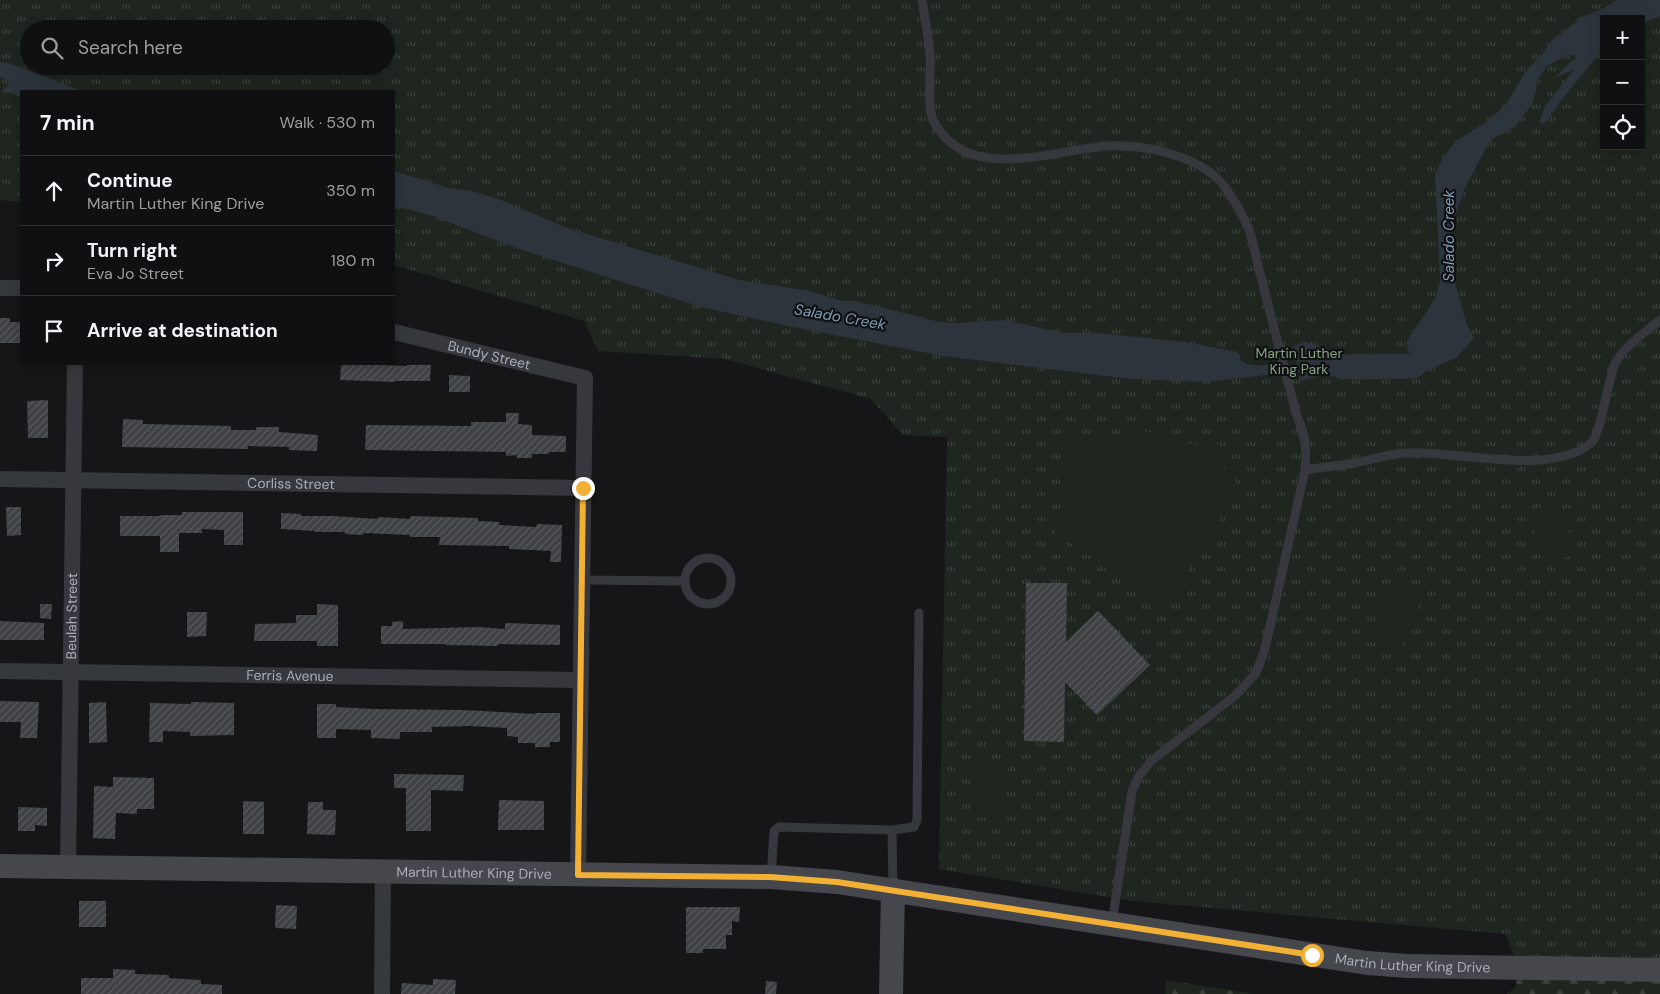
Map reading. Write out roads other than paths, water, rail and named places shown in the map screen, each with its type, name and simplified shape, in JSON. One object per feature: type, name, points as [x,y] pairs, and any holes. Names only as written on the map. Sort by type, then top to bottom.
[{"type":"main road","name":"Martin Luther King Drive","points":[[0,866],[771,877],[837,882],[893,890],[1367,963],[1408,966],[1660,970]]},
{"type":"main road","points":[[891,994],[893,890]]},
{"type":"street","points":[[0,288],[20,288]]},
{"type":"street","name":"Bundy Street","points":[[395,332],[585,378],[583,488]]},
{"type":"street","name":"Beulah Street","points":[[68,867],[76,365]]},
{"type":"street","name":"Corliss Street","points":[[0,479],[583,488]]},
{"type":"street","points":[[578,875],[583,488]]},
{"type":"street","name":"Ferris Avenue","points":[[0,671],[580,680]]},
{"type":"street","points":[[382,994],[383,872]]},
{"type":"lane","points":[[922,0],[930,54],[930,105],[932,119],[943,136],[956,147],[978,156],[1002,160],[1107,146],[1131,146],[1159,150],[1191,161],[1217,179],[1233,200],[1247,224],[1296,413],[1307,448],[1305,470],[1268,637],[1256,673],[1236,695],[1151,761],[1139,776],[1132,791],[1112,924]]},
{"type":"lane","points":[[1305,470],[1404,453],[1429,453],[1490,460],[1522,461],[1548,459],[1579,451],[1594,440],[1615,364],[1633,342],[1660,320]]},
{"type":"lane","points":[[709,558],[717,560],[728,568],[732,584],[725,598],[719,603],[711,605],[703,604],[690,596],[686,589],[685,581],[690,567],[695,562],[709,558]]},
{"type":"lane","points":[[581,580],[685,581]]},
{"type":"lane","points":[[771,877],[774,831],[779,827],[892,830],[914,827],[917,820],[919,613]]},
{"type":"lane","points":[[892,830],[893,890]]},
{"type":"water","points":[[1617,0],[1660,0],[1660,16],[1645,22],[1645,15],[1600,15],[1600,53],[1545,123],[1540,123],[1544,107],[1575,69],[1555,78],[1576,58],[1575,55],[1566,55],[1546,67],[1538,79],[1533,103],[1515,127],[1492,139],[1465,188],[1451,229],[1453,276],[1467,325],[1474,338],[1456,358],[1418,374],[1387,377],[1319,376],[1300,381],[1294,346],[1305,342],[1340,352],[1350,363],[1390,369],[1402,368],[1416,360],[1407,350],[1407,341],[1436,297],[1440,280],[1435,175],[1443,157],[1456,141],[1489,120],[1507,103],[1525,72],[1544,52],[1553,39],[1583,17]]},
{"type":"water","points":[[0,62],[8,63],[20,67],[20,75],[40,75],[80,90],[20,90],[20,96],[1,92],[9,84],[7,79],[0,77]]},
{"type":"water","points":[[395,171],[449,188],[472,191],[501,200],[570,229],[740,280],[810,291],[842,301],[856,301],[940,322],[957,323],[1006,320],[1062,333],[1099,333],[1185,342],[1238,352],[1241,361],[1252,365],[1272,364],[1274,374],[1208,382],[1130,379],[943,356],[701,307],[519,249],[430,215],[395,206]]},
{"type":"waterway","name":"Salado Creek","points":[[1343,367],[1413,366],[1433,350]]},
{"type":"park label","name":"Martin Luther King Park","points":[[1299,362]]}]
